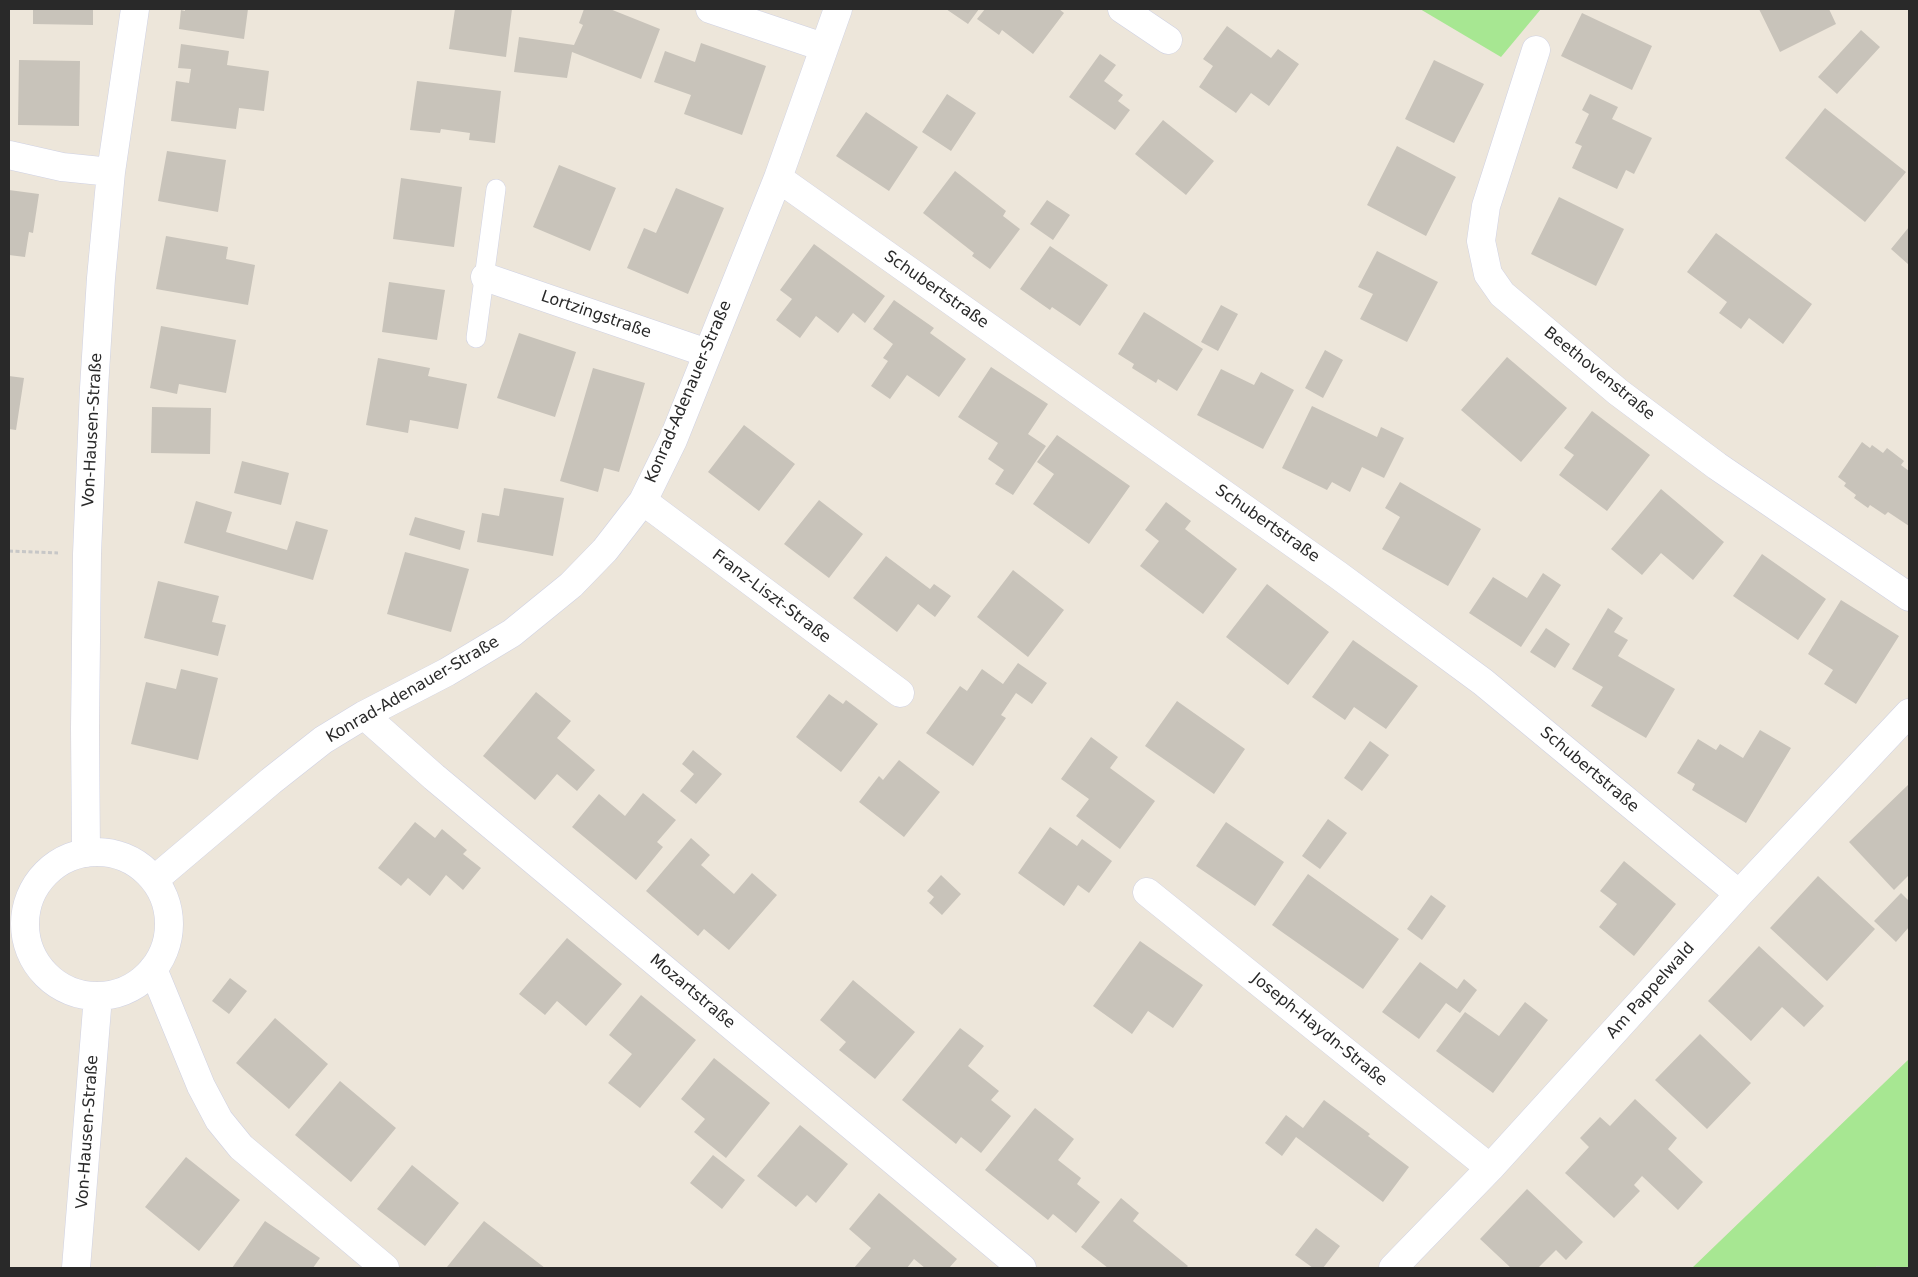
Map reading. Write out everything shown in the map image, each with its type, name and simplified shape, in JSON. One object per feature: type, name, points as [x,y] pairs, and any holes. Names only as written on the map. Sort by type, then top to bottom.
[{"type":"street","name":"Von-Hausen-Straße","points":[[86,853],[87,554],[101,278],[111,172],[135,9]]},
{"type":"street","points":[[710,9],[823,48]]},
{"type":"street","name":"Konrad-Adenauer-Straße","points":[[154,880],[271,781],[323,740],[364,715],[447,672],[512,633],[571,585],[605,550],[643,501],[673,440],[778,178],[838,9]]},
{"type":"street","points":[[1122,9],[1168,40]]},
{"type":"street","name":"Beethovenstraße","points":[[1536,50],[1486,206],[1481,241],[1488,274],[1502,294],[1618,392],[1717,466],[1909,597]]},
{"type":"street","points":[[9,155],[62,167],[111,172]]},
{"type":"street","name":"Schubertstraße","points":[[778,178],[1338,575],[1483,682],[1739,894]]},
{"type":"street","name":"Lortzingstraße","points":[[485,276],[707,354]]},
{"type":"street","name":"Franz-Liszt-Straße","points":[[643,501],[900,693]]},
{"type":"street","name":"Am Pappelwald","points":[[1393,1268],[1490,1168],[1739,894],[1909,714]]},
{"type":"street","name":"Mozartstraße","points":[[364,715],[1022,1268]]},
{"type":"street","points":[[105,852],[124,857],[140,866],[154,880],[164,896],[169,915],[168,934],[163,953],[153,969],[138,983],[119,992],[98,996],[80,994],[62,987],[47,976],[36,961],[28,944],[25,926],[18,906],[33,891],[42,877],[69,857],[86,853],[105,852]]},
{"type":"street","name":"Joseph-Haydn-Straße","points":[[1148,892],[1490,1168]]},
{"type":"street","points":[[153,969],[201,1086],[219,1120],[241,1147],[354,1258],[385,1268]]},
{"type":"street","name":"Von-Hausen-Straße","points":[[76,1268],[98,996]]},
{"type":"lane","points":[[476,338],[496,189]]},
{"type":"path","points":[[9,551],[87,554]]},
{"type":"green space","points":[[1420,9],[1541,9],[1501,57]]},
{"type":"green space","points":[[1909,1059],[1909,1268],[1692,1268]]},
{"type":"building","points":[[33,9],[93,9],[93,25],[33,24]]},
{"type":"building","points":[[185,9],[248,9],[244,39],[179,29],[181,10],[185,11]]},
{"type":"building","points":[[455,9],[512,9],[506,57],[449,49]]},
{"type":"building","points":[[584,9],[610,9],[660,29],[641,79],[572,52],[567,78],[514,72],[519,37],[574,45],[583,25],[579,23]]},
{"type":"building","points":[[946,9],[979,9],[968,24]]},
{"type":"building","points":[[985,9],[1059,9],[1064,13],[1033,54],[1002,30],[999,35],[977,19]]},
{"type":"building","points":[[1759,9],[1829,9],[1836,24],[1780,52]]},
{"type":"building","points":[[1582,13],[1652,46],[1632,90],[1561,56]]},
{"type":"building","points":[[1227,26],[1271,58],[1278,49],[1299,64],[1269,106],[1251,93],[1236,113],[1199,87],[1213,66],[1203,59]]},
{"type":"building","points":[[1861,30],[1880,47],[1837,94],[1818,77]]},
{"type":"building","points":[[701,43],[766,66],[742,135],[684,114],[691,95],[654,82],[665,51],[695,62]]},
{"type":"building","points":[[181,44],[229,51],[227,65],[269,71],[264,111],[239,108],[236,129],[171,121],[176,81],[189,83],[191,69],[178,68]]},
{"type":"building","points":[[1100,54],[1116,65],[1104,81],[1123,95],[1118,101],[1130,110],[1115,130],[1069,97]]},
{"type":"building","points":[[19,60],[80,61],[79,126],[18,125]]},
{"type":"building","points":[[1434,60],[1484,84],[1454,143],[1405,119]]},
{"type":"building","points":[[417,81],[501,91],[495,143],[469,140],[470,133],[441,129],[440,133],[410,130]]},
{"type":"building","points":[[947,94],[976,113],[951,151],[922,132]]},
{"type":"building","points":[[1590,94],[1618,107],[1612,119],[1652,138],[1634,174],[1626,170],[1617,189],[1572,168],[1582,146],[1575,143],[1589,114],[1582,110]]},
{"type":"building","points":[[1825,108],[1906,172],[1865,222],[1785,158]]},
{"type":"building","points":[[866,112],[918,147],[889,191],[836,156]]},
{"type":"building","points":[[1163,120],[1214,161],[1186,195],[1135,154]]},
{"type":"building","points":[[1397,146],[1456,177],[1426,236],[1367,205]]},
{"type":"building","points":[[167,151],[226,160],[218,212],[158,201]]},
{"type":"building","points":[[559,165],[616,188],[590,251],[533,227]]},
{"type":"building","points":[[955,171],[1006,211],[1003,216],[1020,229],[990,269],[972,256],[974,253],[923,213]]},
{"type":"building","points":[[401,178],[462,187],[454,247],[393,239]]},
{"type":"building","points":[[676,188],[724,208],[688,294],[627,268],[644,228],[656,233]]},
{"type":"building","points":[[9,190],[39,194],[33,233],[29,232],[25,257],[9,255]]},
{"type":"building","points":[[1559,197],[1624,229],[1596,286],[1531,254]]},
{"type":"building","points":[[1047,200],[1070,215],[1053,240],[1030,224]]},
{"type":"building","points":[[1909,227],[1909,265],[1891,249]]},
{"type":"building","points":[[1716,233],[1812,304],[1783,344],[1749,318],[1741,329],[1719,313],[1727,302],[1687,272]]},
{"type":"building","points":[[166,236],[228,247],[226,259],[255,265],[248,305],[156,289]]},
{"type":"building","points":[[814,244],[885,296],[865,323],[853,313],[838,333],[816,316],[800,338],[776,320],[792,299],[780,290]]},
{"type":"building","points":[[1050,246],[1108,285],[1080,326],[1052,307],[1050,310],[1020,289]]},
{"type":"building","points":[[1377,251],[1438,282],[1407,342],[1360,319],[1373,294],[1358,287]]},
{"type":"building","points":[[389,282],[445,290],[437,340],[382,332]]},
{"type":"building","points":[[894,300],[934,328],[930,333],[966,359],[939,397],[907,375],[890,399],[871,386],[888,361],[883,358],[893,344],[873,329]]},
{"type":"building","points":[[1221,305],[1238,314],[1218,351],[1201,342]]},
{"type":"building","points":[[1144,312],[1203,349],[1177,391],[1158,379],[1156,383],[1132,368],[1134,364],[1118,354]]},
{"type":"building","points":[[161,326],[236,340],[226,393],[179,384],[177,394],[150,388]]},
{"type":"building","points":[[519,333],[576,352],[555,417],[497,398]]},
{"type":"building","points":[[1325,350],[1343,360],[1323,398],[1305,388]]},
{"type":"building","points":[[1507,357],[1567,408],[1521,462],[1461,410]]},
{"type":"building","points":[[378,358],[430,368],[428,376],[467,384],[458,429],[410,420],[408,433],[366,425]]},
{"type":"building","points":[[991,367],[1048,404],[1028,434],[1046,446],[1013,495],[995,484],[1004,470],[988,459],[998,443],[958,417]]},
{"type":"building","points":[[593,368],[645,383],[619,472],[604,468],[598,492],[560,481]]},
{"type":"building","points":[[1221,369],[1254,385],[1261,372],[1294,390],[1263,449],[1197,415]]},
{"type":"building","points":[[9,376],[24,378],[16,430],[9,429]]},
{"type":"building","points":[[1312,406],[1377,437],[1381,427],[1404,438],[1384,478],[1362,467],[1350,492],[1332,482],[1327,490],[1282,468]]},
{"type":"building","points":[[152,407],[211,408],[210,454],[151,453]]},
{"type":"building","points":[[1592,411],[1650,455],[1607,511],[1559,475],[1574,455],[1564,448]]},
{"type":"building","points":[[744,425],[795,464],[759,511],[708,472]]},
{"type":"building","points":[[1057,435],[1130,486],[1089,544],[1033,504],[1054,474],[1037,462]]},
{"type":"building","points":[[1862,442],[1870,448],[1872,445],[1883,453],[1887,448],[1904,461],[1901,465],[1909,471],[1909,526],[1888,512],[1885,515],[1870,505],[1868,508],[1854,498],[1856,495],[1844,486],[1846,483],[1838,477]]},
{"type":"building","points":[[242,461],[289,473],[281,505],[234,493]]},
{"type":"building","points":[[1400,482],[1481,529],[1448,586],[1382,549],[1400,517],[1385,508]]},
{"type":"building","points":[[504,488],[564,498],[553,556],[477,542],[482,513],[499,516]]},
{"type":"building","points":[[1661,489],[1724,542],[1693,580],[1661,553],[1642,575],[1611,549]]},
{"type":"building","points":[[819,500],[863,534],[829,578],[784,544]]},
{"type":"building","points":[[196,501],[232,512],[226,532],[287,550],[296,521],[328,530],[313,580],[184,543]]},
{"type":"building","points":[[1166,502],[1191,521],[1185,529],[1237,569],[1203,614],[1140,566],[1159,541],[1145,530]]},
{"type":"building","points":[[415,517],[465,531],[460,550],[409,535]]},
{"type":"building","points":[[405,552],[469,569],[451,632],[387,614]]},
{"type":"building","points":[[1762,554],[1826,599],[1798,640],[1733,596]]},
{"type":"building","points":[[886,556],[930,589],[934,584],[951,596],[935,617],[918,604],[897,632],[853,598]]},
{"type":"building","points":[[1013,570],[1064,610],[1028,657],[977,617]]},
{"type":"building","points":[[1543,573],[1561,585],[1521,647],[1469,613],[1493,577],[1527,598]]},
{"type":"building","points":[[158,581],[219,596],[212,622],[226,625],[218,656],[144,638]]},
{"type":"building","points":[[1267,584],[1329,632],[1288,685],[1226,637]]},
{"type":"building","points":[[1841,600],[1899,636],[1856,704],[1824,684],[1833,670],[1808,654]]},
{"type":"building","points":[[1608,608],[1623,618],[1614,632],[1628,640],[1618,656],[1675,689],[1646,738],[1591,706],[1603,687],[1572,669]]},
{"type":"building","points":[[1546,628],[1570,644],[1555,668],[1530,652]]},
{"type":"building","points":[[1353,640],[1418,686],[1386,729],[1354,707],[1345,720],[1312,697]]},
{"type":"building","points":[[1018,663],[1047,683],[1032,704],[1016,693],[1001,715],[1006,718],[973,766],[926,733],[960,686],[967,691],[982,669],[1003,684]]},
{"type":"building","points":[[181,669],[218,678],[198,760],[131,744],[146,682],[176,689]]},
{"type":"building","points":[[536,692],[571,721],[557,738],[595,770],[577,791],[557,774],[535,800],[483,756]]},
{"type":"building","points":[[829,694],[843,704],[846,700],[878,724],[841,772],[796,737]]},
{"type":"building","points":[[1177,701],[1245,749],[1214,794],[1145,746]]},
{"type":"building","points":[[1760,730],[1791,748],[1746,823],[1692,790],[1695,784],[1677,773],[1698,739],[1716,750],[1720,744],[1743,758]]},
{"type":"building","points":[[1091,737],[1118,757],[1110,768],[1155,801],[1120,849],[1076,816],[1089,799],[1061,779]]},
{"type":"building","points":[[1370,741],[1389,755],[1362,791],[1344,778]]},
{"type":"building","points":[[693,750],[722,774],[696,804],[680,791],[694,774],[682,764]]},
{"type":"building","points":[[899,760],[940,792],[904,837],[859,802],[879,776],[883,780]]},
{"type":"building","points":[[1909,784],[1909,875],[1894,890],[1849,842]]},
{"type":"building","points":[[643,793],[676,820],[657,842],[663,847],[636,880],[572,827],[599,794],[625,816]]},
{"type":"building","points":[[1328,819],[1347,833],[1320,869],[1302,856]]},
{"type":"building","points":[[415,822],[435,838],[442,829],[467,850],[463,854],[481,868],[463,890],[446,875],[430,896],[408,878],[401,886],[378,868]]},
{"type":"building","points":[[1226,822],[1284,862],[1255,906],[1196,866]]},
{"type":"building","points":[[1050,827],[1077,846],[1082,839],[1112,861],[1089,893],[1078,885],[1064,906],[1018,873]]},
{"type":"building","points":[[691,838],[710,855],[701,865],[734,894],[752,873],[777,895],[729,950],[704,929],[698,936],[646,891]]},
{"type":"building","points":[[1624,861],[1676,904],[1634,956],[1599,927],[1617,904],[1600,891]]},
{"type":"building","points":[[1308,874],[1399,939],[1363,989],[1272,925]]},
{"type":"building","points":[[941,875],[961,894],[942,915],[929,903],[934,897],[927,891]]},
{"type":"building","points":[[1818,876],[1875,929],[1827,981],[1770,928]]},
{"type":"building","points":[[1901,893],[1909,901],[1909,927],[1896,942],[1874,921]]},
{"type":"building","points":[[1431,895],[1446,906],[1422,940],[1407,929]]},
{"type":"building","points":[[567,938],[622,984],[586,1026],[557,1001],[545,1015],[519,994]]},
{"type":"building","points":[[1140,941],[1203,985],[1173,1028],[1148,1011],[1132,1034],[1093,1006]]},
{"type":"building","points":[[1759,946],[1824,1006],[1804,1027],[1782,1007],[1751,1041],[1708,1001]]},
{"type":"building","points":[[1420,962],[1457,989],[1464,979],[1477,990],[1460,1013],[1446,1003],[1419,1039],[1382,1012]]},
{"type":"building","points":[[230,978],[247,991],[229,1014],[212,1001]]},
{"type":"building","points":[[853,980],[915,1032],[875,1079],[839,1050],[846,1042],[820,1020]]},
{"type":"building","points":[[641,995],[696,1040],[640,1108],[608,1083],[632,1054],[609,1035]]},
{"type":"building","points":[[1525,1002],[1548,1020],[1493,1093],[1436,1051],[1465,1012],[1499,1036]]},
{"type":"building","points":[[275,1018],[328,1064],[289,1109],[236,1063]]},
{"type":"building","points":[[960,1028],[984,1046],[968,1066],[999,1091],[991,1100],[1011,1116],[981,1153],[961,1137],[956,1144],[902,1100]]},
{"type":"building","points":[[1700,1034],[1751,1083],[1707,1129],[1655,1080]]},
{"type":"building","points":[[714,1058],[770,1103],[726,1158],[694,1132],[705,1119],[681,1099]]},
{"type":"building","points":[[340,1081],[396,1128],[351,1182],[295,1135]]},
{"type":"building","points":[[1635,1099],[1677,1138],[1668,1149],[1703,1182],[1678,1210],[1642,1176],[1634,1185],[1640,1191],[1614,1218],[1565,1173],[1589,1147],[1580,1138],[1600,1117],[1610,1126]]},
{"type":"building","points":[[1324,1100],[1370,1134],[1368,1136],[1409,1167],[1383,1202],[1296,1137],[1282,1156],[1265,1143],[1286,1115],[1303,1128]]},
{"type":"building","points":[[1035,1108],[1074,1139],[1058,1160],[1081,1178],[1077,1184],[1100,1202],[1076,1233],[1053,1214],[1048,1220],[985,1170]]},
{"type":"building","points":[[800,1125],[848,1164],[816,1203],[807,1195],[796,1207],[757,1176]]},
{"type":"building","points":[[713,1155],[745,1180],[722,1209],[690,1183]]},
{"type":"building","points":[[186,1157],[240,1200],[199,1251],[145,1207]]},
{"type":"building","points":[[412,1165],[459,1203],[425,1246],[377,1209]]},
{"type":"building","points":[[1527,1189],[1583,1242],[1566,1260],[1556,1250],[1538,1268],[1511,1268],[1480,1239]]},
{"type":"building","points":[[879,1193],[957,1259],[949,1268],[925,1268],[914,1259],[907,1268],[854,1268],[871,1248],[849,1229]]},
{"type":"building","points":[[1121,1198],[1139,1213],[1133,1221],[1188,1266],[1186,1268],[1108,1268],[1081,1247]]},
{"type":"building","points":[[265,1221],[320,1258],[313,1268],[232,1268]]},
{"type":"building","points":[[484,1221],[545,1268],[447,1267]]},
{"type":"building","points":[[1316,1228],[1340,1246],[1323,1268],[1313,1268],[1295,1255]]}]
